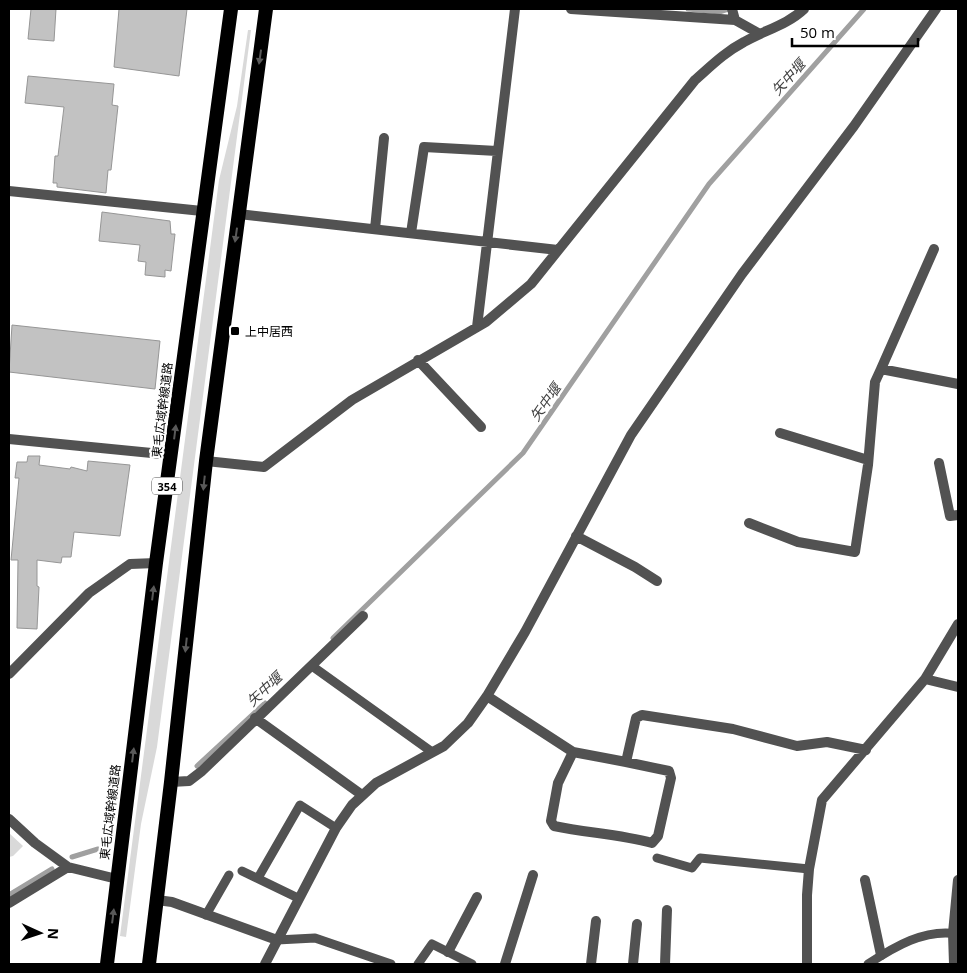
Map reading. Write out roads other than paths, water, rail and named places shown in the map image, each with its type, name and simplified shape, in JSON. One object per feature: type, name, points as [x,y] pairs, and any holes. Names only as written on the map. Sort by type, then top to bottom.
[{"type":"highway","name":"東毛広域幹線道路","points":[[107,964],[156,563],[172,455],[202,211],[231,9]]},
{"type":"highway","points":[[149,964],[206,461],[266,9]]},
{"type":"street","points":[[477,327],[515,9]]},
{"type":"street","points":[[571,9],[734,14],[760,34]]},
{"type":"street","points":[[206,461],[264,467],[352,400],[486,322],[531,284],[695,80],[722,56],[760,34],[791,21],[804,9]]},
{"type":"street","points":[[265,964],[336,828],[362,794],[376,783],[444,746],[468,723],[487,696],[642,418],[742,274],[854,126],[936,9]]},
{"type":"street","points":[[375,229],[384,138]]},
{"type":"street","points":[[412,233],[424,147],[497,151]]},
{"type":"street","points":[[9,191],[202,211]]},
{"type":"street","points":[[239,214],[486,240],[558,250]]},
{"type":"street","points":[[749,523],[798,542],[855,552],[868,460],[875,382],[934,249]]},
{"type":"street","points":[[418,360],[481,426]]},
{"type":"street","points":[[882,369],[958,384]]},
{"type":"street","points":[[780,433],[868,460]]},
{"type":"street","points":[[9,439],[172,455]]},
{"type":"street","points":[[939,464],[950,516],[958,515]]},
{"type":"street","points":[[576,536],[635,567],[657,581]]},
{"type":"street","points":[[9,674],[89,593],[130,564],[156,563]]},
{"type":"street","points":[[171,782],[189,781],[202,771],[363,616]]},
{"type":"street","points":[[807,964],[809,869],[822,800],[925,680],[958,624]]},
{"type":"street","points":[[925,680],[958,687]]},
{"type":"street","points":[[487,696],[573,752],[669,771],[671,778],[658,836],[652,843],[619,834],[593,834],[554,826],[551,821],[558,782],[573,752]]},
{"type":"street","points":[[626,762],[636,718],[642,715],[733,729],[797,746],[827,742],[866,750]]},
{"type":"street","points":[[255,718],[362,794]]},
{"type":"street","points":[[9,819],[35,843],[68,866],[117,879]]},
{"type":"street","points":[[9,903],[68,866]]},
{"type":"street","points":[[505,964],[533,875]]},
{"type":"street","points":[[865,880],[881,955]]},
{"type":"street","points":[[954,964],[958,880]]},
{"type":"street","points":[[448,952],[476,897]]},
{"type":"street","points":[[157,900],[172,902],[277,940]]},
{"type":"street","points":[[665,964],[667,910]]},
{"type":"street","points":[[591,964],[596,921]]},
{"type":"street","points":[[633,964],[637,924]]},
{"type":"lane","points":[[312,666],[432,752]]},
{"type":"lane","points":[[258,878],[300,805],[336,828]]},
{"type":"lane","points":[[657,858],[692,868],[700,858],[809,869]]},
{"type":"lane","points":[[242,871],[298,898]]},
{"type":"lane","points":[[206,914],[229,875]]},
{"type":"lane","points":[[868,964],[897,945],[935,934],[956,933]]},
{"type":"lane","points":[[277,940],[315,938],[391,964]]},
{"type":"lane","points":[[418,964],[432,944],[472,964]]},
{"type":"waterway","points":[[688,9],[720,12],[729,9]]},
{"type":"waterway","name":"矢中堰","points":[[333,638],[523,453],[709,184],[864,9]]},
{"type":"waterway","name":"矢中堰","points":[[197,766],[265,703]]},
{"type":"waterway","name":"矢中堰","points":[[72,857],[98,849]]},
{"type":"waterway","name":"矢中堰","points":[[9,895],[52,869]]},
{"type":"place","name":"上中居西","points":[[235,331]]}]
